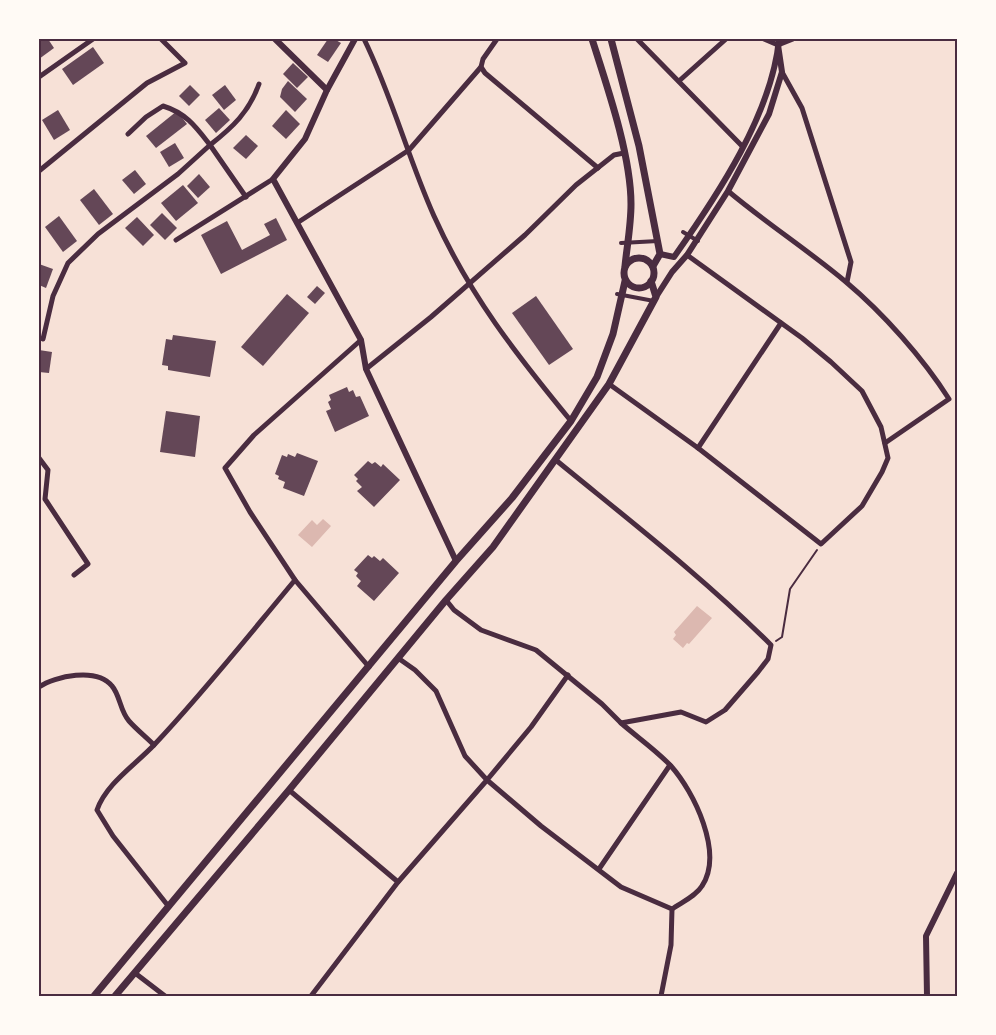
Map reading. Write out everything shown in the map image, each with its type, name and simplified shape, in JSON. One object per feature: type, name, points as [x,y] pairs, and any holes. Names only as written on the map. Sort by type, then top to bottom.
[{"type":"main road","points":[[94,996],[456,561],[512,498],[571,421],[597,377],[613,334],[619,295],[626,281],[624,243],[631,204],[624,153],[592,39]]},
{"type":"main road","points":[[116,996],[446,600],[493,548],[609,384],[655,299],[651,281],[652,266],[660,254],[658,240],[639,146],[610,39]]},
{"type":"main road","points":[[625,266],[632,259],[641,258],[652,266]]},
{"type":"main road","points":[[626,281],[638,288],[651,281]]},
{"type":"street","points":[[39,77],[93,39]]},
{"type":"street","points":[[39,171],[147,83],[185,64],[161,39]]},
{"type":"street","points":[[275,39],[327,90]]},
{"type":"street","points":[[176,240],[274,179],[305,139],[327,90],[355,39]]},
{"type":"street","points":[[364,39],[382,74],[434,215],[468,283],[493,323],[571,421]]},
{"type":"street","points":[[297,223],[409,150],[481,67],[482,59],[497,39]]},
{"type":"street","points":[[637,39],[742,146]]},
{"type":"street","points":[[679,81],[726,39]]},
{"type":"street","points":[[764,39],[779,42],[793,39]]},
{"type":"street","points":[[619,295],[655,299],[672,272],[697,241],[728,191],[769,114],[782,72],[779,42]]},
{"type":"street","points":[[660,254],[674,256],[686,234],[721,186],[760,110],[774,71],[779,42]]},
{"type":"street","points":[[481,67],[494,81],[598,168]]},
{"type":"street","points":[[782,72],[802,108],[851,262],[847,282]]},
{"type":"street","points":[[43,339],[53,296],[68,263],[98,234],[178,174],[242,116],[252,103],[259,84]]},
{"type":"street","points":[[128,134],[163,106],[177,110],[190,119],[246,197]]},
{"type":"street","points":[[366,369],[424,323],[525,235],[576,185],[614,155],[624,153]]},
{"type":"street","points":[[274,179],[361,340],[366,369],[456,561]]},
{"type":"street","points":[[728,191],[767,223],[847,282],[936,378],[949,399],[885,443]]},
{"type":"street","points":[[686,234],[697,241]]},
{"type":"street","points":[[624,243],[658,240]]},
{"type":"street","points":[[609,384],[698,448],[821,544],[862,506],[888,458],[881,427],[862,391],[831,362],[781,323],[687,255]]},
{"type":"street","points":[[698,448],[781,323]]},
{"type":"street","points":[[361,340],[254,435],[225,468],[250,512],[295,580],[369,667]]},
{"type":"street","points":[[39,458],[48,470],[45,499],[88,564],[74,575]]},
{"type":"street","points":[[557,460],[649,536],[745,620],[770,645],[768,659],[758,672],[725,710],[706,722],[682,712],[621,723]]},
{"type":"street","points":[[169,907],[113,836],[97,810],[102,797],[154,745],[295,580]]},
{"type":"street","points":[[446,600],[454,610],[481,630],[536,650],[568,675],[670,766],[692,794],[706,831],[710,858],[709,874],[702,887],[696,893],[672,909]]},
{"type":"street","points":[[398,658],[415,670],[436,691],[465,756],[487,780],[508,799],[621,887],[672,909]]},
{"type":"street","points":[[311,996],[398,882],[487,780],[531,726],[568,675]]},
{"type":"street","points":[[39,687],[48,680],[66,676],[97,676],[111,685],[127,720],[154,745]]},
{"type":"street","points":[[598,869],[670,766]]},
{"type":"street","points":[[289,790],[398,882]]},
{"type":"street","points":[[927,996],[926,936],[957,873]]},
{"type":"street","points":[[661,996],[670,945],[672,909]]},
{"type":"street","points":[[135,974],[165,996]]},
{"type":"path","points":[[770,645],[782,637],[790,589],[821,544]]},
{"type":"shaded area","points":[[323,519],[331,526],[312,547],[298,535],[312,520],[317,525]]},
{"type":"shaded area","points":[[697,606],[712,618],[689,644],[687,643],[683,648],[673,639],[676,635],[674,632]]},
{"type":"building","points":[[39,39],[48,39],[54,48],[39,59]]},
{"type":"building","points":[[328,39],[334,39],[341,43],[328,62],[317,55]]},
{"type":"building","points":[[93,47],[104,63],[73,85],[62,69]]},
{"type":"building","points":[[293,63],[308,77],[297,88],[283,74]]},
{"type":"building","points":[[288,81],[307,99],[295,112],[280,97],[282,89]]},
{"type":"building","points":[[190,85],[200,95],[189,106],[179,96]]},
{"type":"building","points":[[225,85],[236,100],[224,110],[212,95]]},
{"type":"building","points":[[219,108],[230,120],[216,133],[205,120]]},
{"type":"building","points":[[58,110],[70,130],[54,140],[42,120]]},
{"type":"building","points":[[286,110],[300,124],[286,139],[272,126]]},
{"type":"building","points":[[177,111],[187,124],[156,148],[146,136]]},
{"type":"building","points":[[246,135],[258,146],[246,159],[233,148]]},
{"type":"building","points":[[175,143],[184,158],[169,167],[160,152]]},
{"type":"building","points":[[135,170],[146,184],[134,194],[122,180]]},
{"type":"building","points":[[199,174],[210,187],[198,198],[187,186]]},
{"type":"building","points":[[183,185],[198,203],[176,221],[161,203]]},
{"type":"building","points":[[94,189],[113,214],[99,225],[80,200]]},
{"type":"building","points":[[162,213],[177,228],[165,240],[150,225]]},
{"type":"building","points":[[59,216],[77,241],[63,252],[45,227]]},
{"type":"building","points":[[137,217],[154,235],[143,246],[125,228]]},
{"type":"building","points":[[276,218],[287,240],[221,274],[201,235],[227,221],[242,250],[270,235],[264,224]]},
{"type":"building","points":[[39,264],[53,269],[46,288],[39,285]]},
{"type":"building","points":[[317,286],[325,293],[315,304],[307,297]]},
{"type":"building","points":[[287,294],[309,313],[263,366],[241,347]]},
{"type":"building","points":[[536,296],[573,349],[549,365],[512,313]]},
{"type":"building","points":[[173,335],[216,341],[210,377],[168,370],[168,366],[162,365],[166,339],[172,340]]},
{"type":"building","points":[[39,350],[52,352],[49,373],[39,372]]},
{"type":"building","points":[[347,387],[349,392],[353,390],[356,397],[360,396],[369,416],[335,432],[326,411],[331,409],[328,402],[331,400],[329,395]]},
{"type":"building","points":[[166,411],[200,416],[195,457],[160,452]]},
{"type":"building","points":[[297,453],[318,461],[304,496],[283,488],[285,482],[278,479],[279,476],[275,474],[282,455],[287,457],[288,454],[295,457]]},
{"type":"building","points":[[368,461],[372,464],[375,462],[381,467],[383,464],[400,480],[374,507],[357,491],[362,487],[356,481],[358,479],[354,475]]},
{"type":"building","points":[[368,555],[372,558],[374,556],[380,561],[383,558],[399,573],[374,601],[357,586],[361,581],[356,576],[358,573],[354,570]]}]
